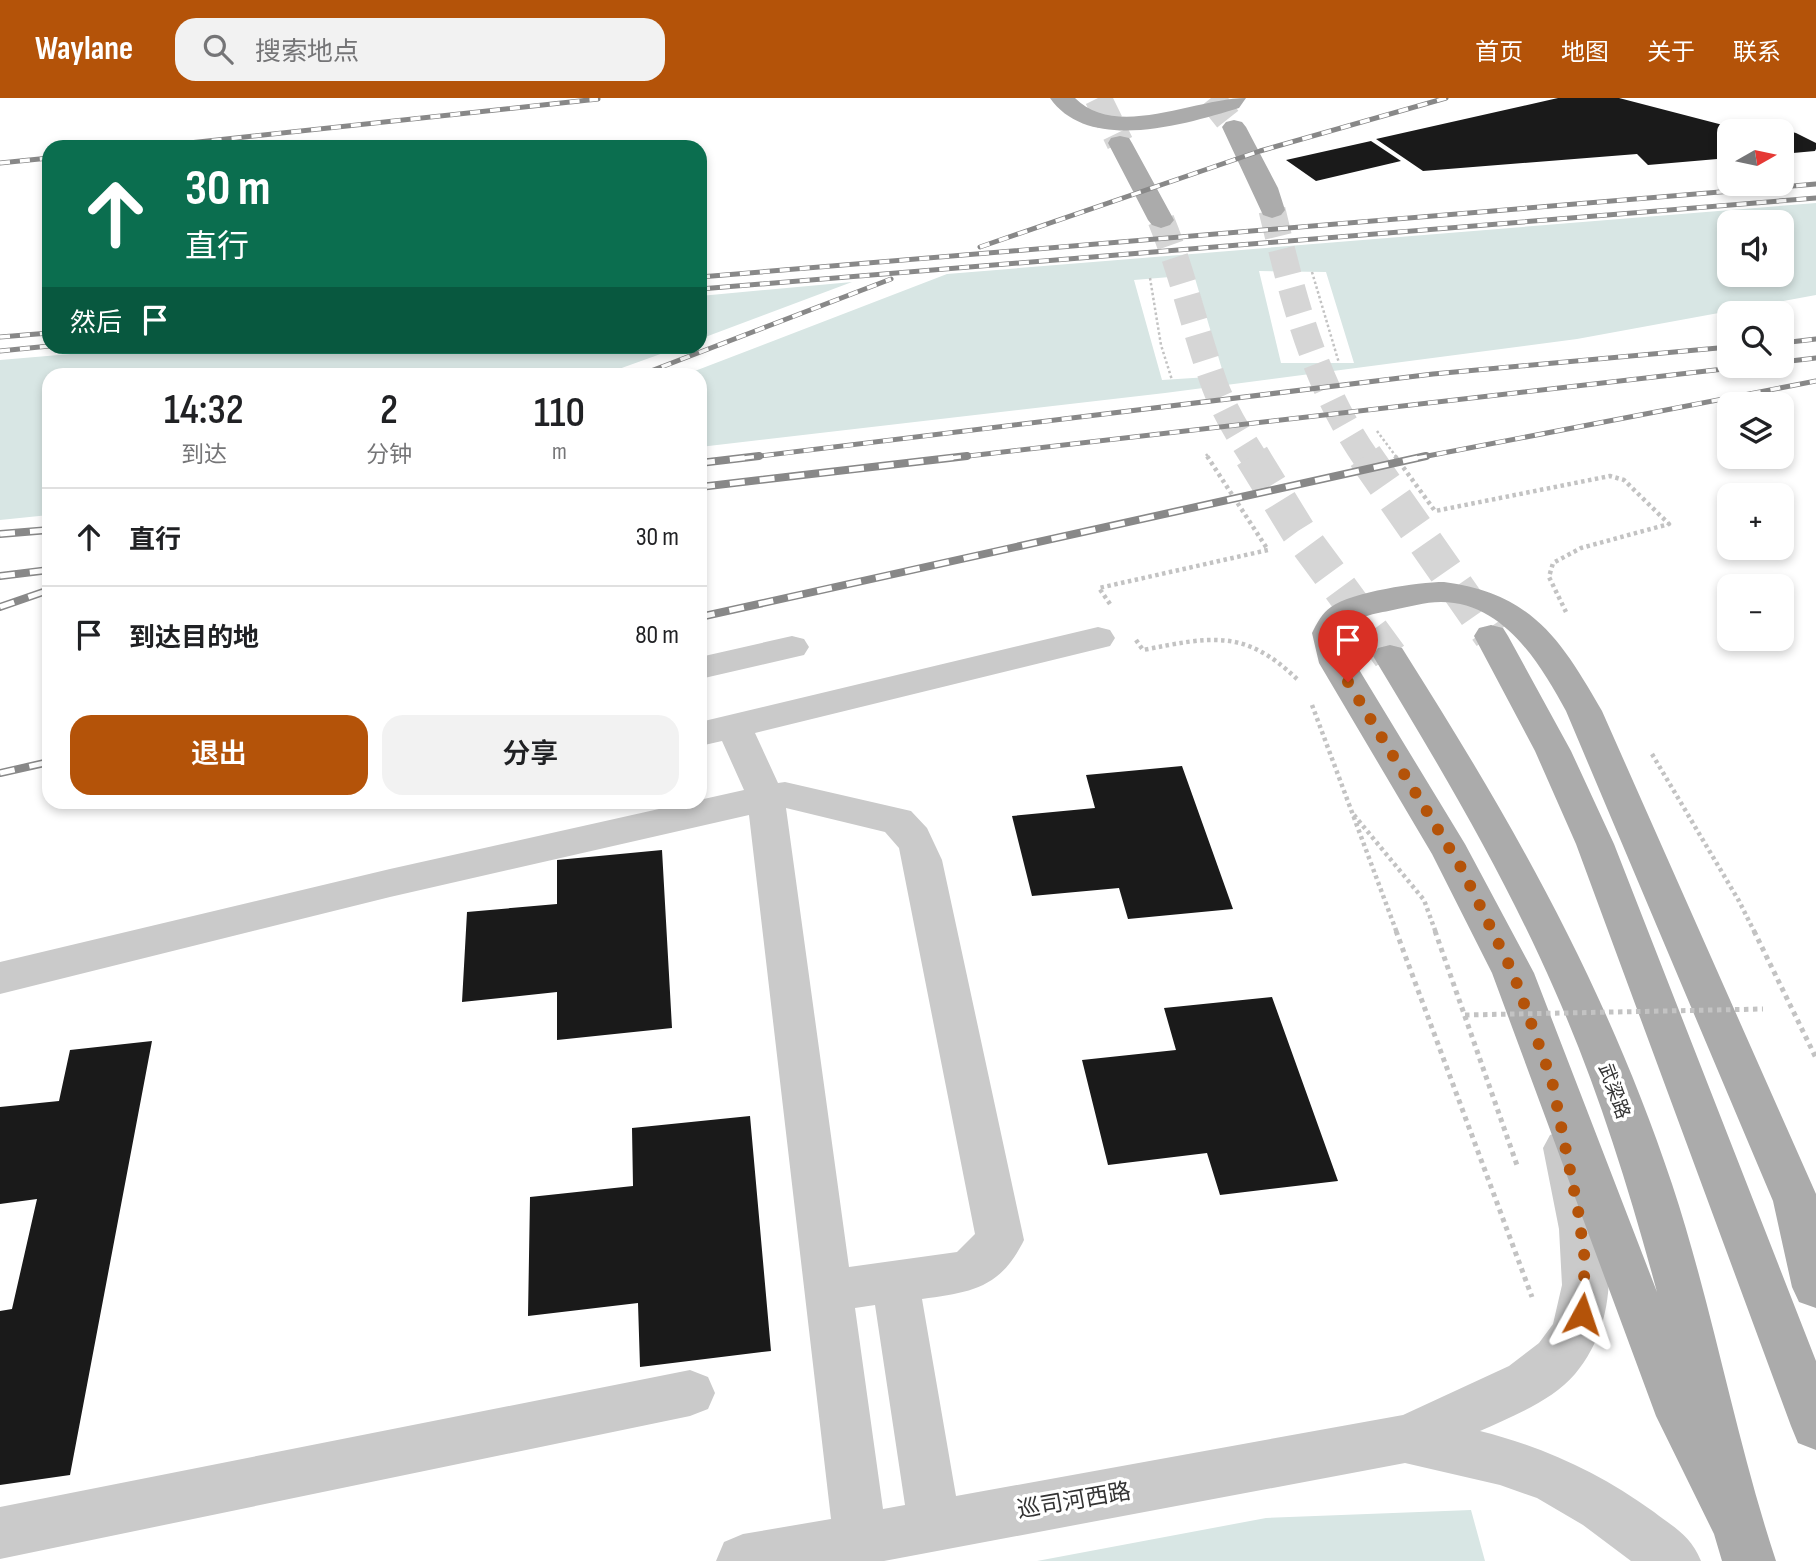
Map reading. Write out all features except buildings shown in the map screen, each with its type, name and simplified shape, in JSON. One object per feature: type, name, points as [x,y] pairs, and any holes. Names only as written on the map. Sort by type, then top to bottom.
[{"type":"main road","points":[[1062,98],[1082,116],[1134,122],[1195,113],[1231,103],[1234,98]]},
{"type":"main road","points":[[1234,127],[1265,188],[1272,210]]},
{"type":"main road","points":[[1120,143],[1160,220]]},
{"type":"main road","points":[[1733,1517],[1681,1416],[1513,973],[1492,925],[1462,869],[1337,663],[1329,633],[1339,615],[1351,608],[1428,593],[1457,594],[1494,604],[1510,612],[1532,631],[1548,651],[1584,711],[1806,1215],[1816,1287]]},
{"type":"main road","points":[[1491,636],[1553,751],[1595,844],[1816,1426]]},
{"type":"main road","name":"武梁路","points":[[1390,656],[1474,791],[1561,957],[1605,1062],[1674,1265],[1733,1517],[1749,1561]]},
{"type":"street","points":[[860,1539],[766,798],[717,730],[1114,625]]},
{"type":"street","points":[[707,666],[792,647]]},
{"type":"street","points":[[0,978],[390,883],[766,798],[785,795],[897,821],[908,828],[917,840],[920,850],[1000,1240],[969,1271],[827,1291]]},
{"type":"street","name":"巡司河西路","points":[[743,1561],[1405,1439],[1492,1400],[1527,1381],[1556,1360],[1572,1338],[1582,1314],[1586,1285],[1584,1236],[1552,1081]]},
{"type":"street","points":[[895,1282],[934,1525]]},
{"type":"street","points":[[0,1533],[690,1393]]},
{"type":"street","name":"巡司河西路","points":[[1405,1439],[1506,1462],[1555,1480],[1609,1513],[1674,1561]]},
{"type":"path","points":[[1312,272],[1339,363]]},
{"type":"path","points":[[1150,278],[1161,345],[1172,380]]},
{"type":"path","points":[[1377,431],[1436,511],[1610,476],[1624,480],[1665,519],[1669,524],[1660,529],[1587,545],[1550,565],[1549,572],[1566,613]]},
{"type":"path","points":[[1206,454],[1268,550],[1099,588],[1114,625],[1143,650],[1213,638],[1259,647],[1286,667],[1301,687]]},
{"type":"path","points":[[1306,695],[1556,1360]]},
{"type":"path","points":[[1646,744],[1739,901],[1816,1058]]},
{"type":"path","points":[[1352,812],[1424,900],[1519,1170]]},
{"type":"path","points":[[1465,1015],[1763,1009]]},
{"type":"shaded area","points":[[1816,203],[1816,295],[1783,301],[1717,301],[1717,313],[1577,339],[1165,393],[707,446],[707,368],[703,368],[947,274],[1717,211],[1717,287],[1794,287],[1794,210],[1730,210]],"holes":[[[1259,271],[1326,272],[1354,363],[1281,363]],[[1194,275],[1224,376],[1162,380],[1134,280]]]},
{"type":"shaded area","points":[[852,282],[707,336],[707,295]]},
{"type":"shaded area","points":[[71,354],[661,354],[622,368],[42,368],[42,516],[0,520],[0,360]]},
{"type":"shaded area","points":[[1471,1510],[1485,1561],[1037,1561],[1266,1518]]},
{"type":"tunnel","points":[[1098,98],[1120,143]]},
{"type":"tunnel","points":[[1211,98],[1234,127]]},
{"type":"tunnel","points":[[1272,210],[1307,339],[1332,400],[1366,458]]},
{"type":"tunnel","points":[[1161,220],[1215,386],[1254,458]]},
{"type":"tunnel","points":[[1252,456],[1298,531],[1390,656]]},
{"type":"tunnel","points":[[1365,456],[1491,636]]},
{"type":"railway","points":[[980,247],[1260,151],[1446,98]]},
{"type":"railway","points":[[217,140],[598,99]]},
{"type":"railway","points":[[0,163],[42,159]]},
{"type":"railway","points":[[707,276],[1816,184]]},
{"type":"railway","points":[[707,288],[1816,198]]},
{"type":"railway","points":[[707,349],[891,279]]},
{"type":"railway","points":[[0,337],[42,334]]},
{"type":"railway","points":[[1794,342],[1816,339]]},
{"type":"railway","points":[[0,351],[42,347]]},
{"type":"railway","points":[[744,458],[1433,374],[1717,348]]},
{"type":"railway","points":[[659,368],[695,354]]},
{"type":"railway","points":[[1794,361],[1816,358]]},
{"type":"railway","points":[[951,458],[1717,370]]},
{"type":"railway","points":[[1417,458],[1816,381]]},
{"type":"railway","points":[[707,462],[759,456]]},
{"type":"railway","points":[[707,486],[967,456]]},
{"type":"railway","points":[[707,615],[1426,456]]},
{"type":"railway","points":[[0,534],[42,531]]},
{"type":"railway","points":[[0,576],[42,571]]},
{"type":"railway","points":[[0,607],[42,592]]},
{"type":"railway","points":[[0,773],[42,764]]},
{"type":"route","points":[[1348,682],[1462,869],[1492,925],[1513,973],[1552,1081],[1584,1236],[1586,1285],[1582,1314]]}]
